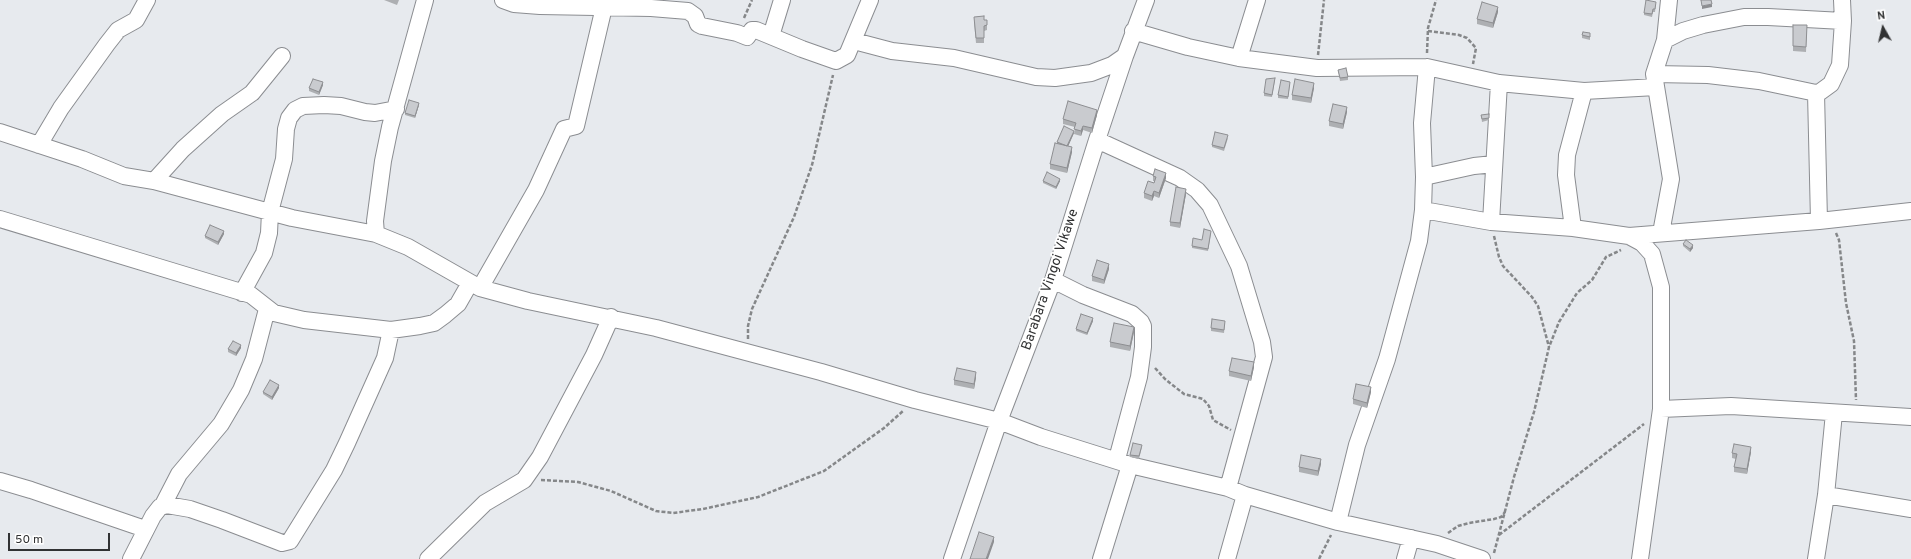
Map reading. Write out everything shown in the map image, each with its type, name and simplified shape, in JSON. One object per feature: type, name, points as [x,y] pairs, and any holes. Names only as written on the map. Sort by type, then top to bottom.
[{"type":"street","points":[[39,145],[61,108],[107,44],[118,30],[136,20],[147,0]]},
{"type":"street","points":[[376,234],[375,221],[383,162],[425,0]]},
{"type":"street","points":[[503,0],[514,4],[604,6],[688,11],[695,16],[698,24],[702,26],[736,33],[747,37],[752,30],[756,30],[836,61],[847,55],[870,0]]},
{"type":"street","points":[[771,36],[782,0]]},
{"type":"street","name":"Barabara Vingoi Vikawe","points":[[952,559],[999,421],[1054,280],[1097,140],[1133,32],[1146,0]]},
{"type":"street","points":[[1239,58],[1257,0]]},
{"type":"street","points":[[1661,233],[1671,180],[1655,80],[1665,40],[1669,0]]},
{"type":"street","points":[[1133,32],[1188,47],[1239,58],[1317,68],[1427,67],[1470,75],[1499,83],[1584,91],[1655,80],[1708,75],[1759,81],[1816,93],[1831,84],[1840,65],[1843,21],[1842,0]]},
{"type":"street","points":[[0,219],[251,295],[274,313],[304,320],[391,330],[434,323],[458,304],[475,286],[536,190],[564,129],[576,126],[604,6]]},
{"type":"street","points":[[1665,40],[1683,31],[1703,25],[1744,17],[1768,16],[1843,21]]},
{"type":"street","points":[[854,41],[892,51],[954,58],[1036,77],[1056,78],[1091,73],[1112,65],[1125,56]]},
{"type":"street","points":[[154,181],[182,149],[222,114],[252,93],[282,56]]},
{"type":"street","points":[[1338,522],[1357,445],[1387,359],[1417,248],[1423,210],[1424,177],[1422,122],[1427,67]]},
{"type":"street","points":[[1491,222],[1499,83]]},
{"type":"street","points":[[1573,228],[1566,175],[1567,155],[1584,91]]},
{"type":"street","points":[[1816,93],[1819,221]]},
{"type":"street","points":[[242,293],[264,253],[269,233],[270,212],[282,171],[286,129],[289,118],[295,110],[303,106],[324,105],[341,106],[375,113],[396,109]]},
{"type":"street","points":[[0,132],[124,176],[154,181],[315,223],[376,234],[408,247],[475,286],[528,301],[611,317],[820,372],[915,400],[999,421],[1041,437],[1124,462],[1228,488],[1246,495],[1338,522],[1437,544],[1482,559]]},
{"type":"street","points":[[1097,140],[1180,178],[1197,190],[1210,205],[1239,266],[1264,357],[1228,488]]},
{"type":"street","points":[[1424,177],[1467,167],[1494,164]]},
{"type":"street","points":[[1423,210],[1491,222],[1573,228],[1636,239],[1661,233],[1819,221],[1911,211]]},
{"type":"street","points":[[1636,239],[1652,254],[1661,287],[1661,409],[1640,559]]},
{"type":"street","points":[[1054,280],[1083,295],[1132,314],[1143,326],[1142,355],[1132,406],[1124,462],[1101,559]]},
{"type":"street","points":[[132,559],[145,529],[158,509],[163,505],[179,474],[220,424],[241,390],[254,358],[267,309]]},
{"type":"street","points":[[428,559],[485,503],[524,480],[540,457],[594,356],[611,317]]},
{"type":"street","points":[[163,505],[190,509],[282,543],[290,541],[334,470],[347,443],[385,358],[391,330]]},
{"type":"street","points":[[1661,409],[1731,406],[1857,415],[1911,417]]},
{"type":"street","points":[[1816,559],[1826,495],[1834,413]]},
{"type":"street","points":[[0,481],[145,529]]},
{"type":"street","points":[[1227,559],[1246,495]]},
{"type":"street","points":[[1826,495],[1911,509]]},
{"type":"street","points":[[1405,559],[1411,538]]},
{"type":"path","points":[[1317,68],[1324,0]]},
{"type":"path","points":[[1427,67],[1428,31],[1436,0]]},
{"type":"path","points":[[1428,31],[1460,35],[1473,42],[1476,48],[1470,75]]},
{"type":"path","points":[[749,354],[748,326],[752,309],[794,217],[812,165],[836,61]]},
{"type":"path","points":[[1819,221],[1832,229],[1839,240],[1846,303],[1854,341],[1857,415]]},
{"type":"path","points":[[1491,222],[1499,257],[1503,266],[1532,297],[1538,306],[1549,347]]},
{"type":"path","points":[[1493,559],[1534,412],[1549,347],[1560,322],[1582,288],[1592,280],[1606,257],[1636,239]]},
{"type":"path","points":[[1142,355],[1164,379],[1184,394],[1203,399],[1209,406],[1213,420],[1243,436]]},
{"type":"path","points":[[524,480],[578,482],[611,491],[656,511],[673,513],[703,509],[758,497],[824,471],[884,428],[915,400]]},
{"type":"path","points":[[1499,536],[1649,421],[1661,409]]},
{"type":"path","points":[[1437,544],[1458,526],[1494,520],[1501,517],[1506,511]]},
{"type":"path","points":[[1319,559],[1338,522]]},
{"type":"building","points":[[1646,0],[1656,2],[1655,9],[1653,9],[1652,14],[1644,13]]},
{"type":"building","points":[[1701,0],[1711,0],[1712,4],[1702,6]]},
{"type":"building","points":[[1482,2],[1498,7],[1493,23],[1477,19]]},
{"type":"building","points":[[984,16],[984,20],[987,20],[987,25],[984,26],[984,38],[976,38],[974,17]]},
{"type":"building","points":[[1793,25],[1807,25],[1806,47],[1793,46]]},
{"type":"building","points":[[1583,32],[1590,33],[1590,37],[1582,35]]},
{"type":"building","points":[[1346,68],[1348,77],[1340,78],[1338,70]]},
{"type":"building","points":[[1275,78],[1272,95],[1264,93],[1266,79]]},
{"type":"building","points":[[313,79],[323,82],[319,92],[309,88]]},
{"type":"building","points":[[1295,79],[1314,83],[1311,98],[1292,95]]},
{"type":"building","points":[[1281,80],[1290,82],[1288,97],[1278,95]]},
{"type":"building","points":[[409,100],[419,103],[415,116],[405,113]]},
{"type":"building","points":[[1068,101],[1097,110],[1092,128],[1083,126],[1081,131],[1074,129],[1076,123],[1063,119]]},
{"type":"building","points":[[1333,104],[1347,107],[1343,124],[1329,121]]},
{"type":"building","points":[[1489,114],[1489,118],[1482,119],[1481,115]]},
{"type":"building","points":[[1064,126],[1074,131],[1067,146],[1057,142]]},
{"type":"building","points":[[1215,132],[1228,135],[1224,148],[1212,145]]},
{"type":"building","points":[[1055,143],[1072,147],[1067,168],[1050,164]]},
{"type":"building","points":[[1155,169],[1166,173],[1159,193],[1154,191],[1152,196],[1144,193],[1148,181],[1154,183],[1156,177],[1153,176]]},
{"type":"building","points":[[1047,172],[1060,179],[1056,187],[1043,181]]},
{"type":"building","points":[[1176,187],[1186,189],[1180,223],[1170,222]]},
{"type":"building","points":[[210,225],[224,231],[218,242],[205,236]]},
{"type":"building","points":[[1204,229],[1211,231],[1208,249],[1192,246],[1193,238],[1202,240]]},
{"type":"building","points":[[1686,240],[1693,245],[1690,249],[1683,244]]},
{"type":"building","points":[[1097,260],[1109,264],[1104,280],[1092,276]]},
{"type":"building","points":[[1081,314],[1093,318],[1087,333],[1076,329]]},
{"type":"building","points":[[1212,319],[1225,321],[1224,330],[1211,328]]},
{"type":"building","points":[[1114,323],[1134,327],[1130,346],[1110,342]]},
{"type":"building","points":[[233,341],[241,345],[236,353],[228,349]]},
{"type":"building","points":[[1232,358],[1254,362],[1251,376],[1229,371]]},
{"type":"building","points":[[957,368],[976,372],[974,384],[954,380]]},
{"type":"building","points":[[270,380],[279,385],[272,397],[263,392]]},
{"type":"building","points":[[1356,384],[1371,387],[1367,403],[1353,399]]},
{"type":"building","points":[[1133,443],[1142,445],[1139,456],[1130,455]]},
{"type":"building","points":[[1734,444],[1751,447],[1747,469],[1734,467],[1737,454],[1732,453]]},
{"type":"building","points":[[1301,455],[1321,459],[1318,471],[1299,467]]},
{"type":"building","points":[[979,532],[994,537],[986,559],[970,559]]}]
